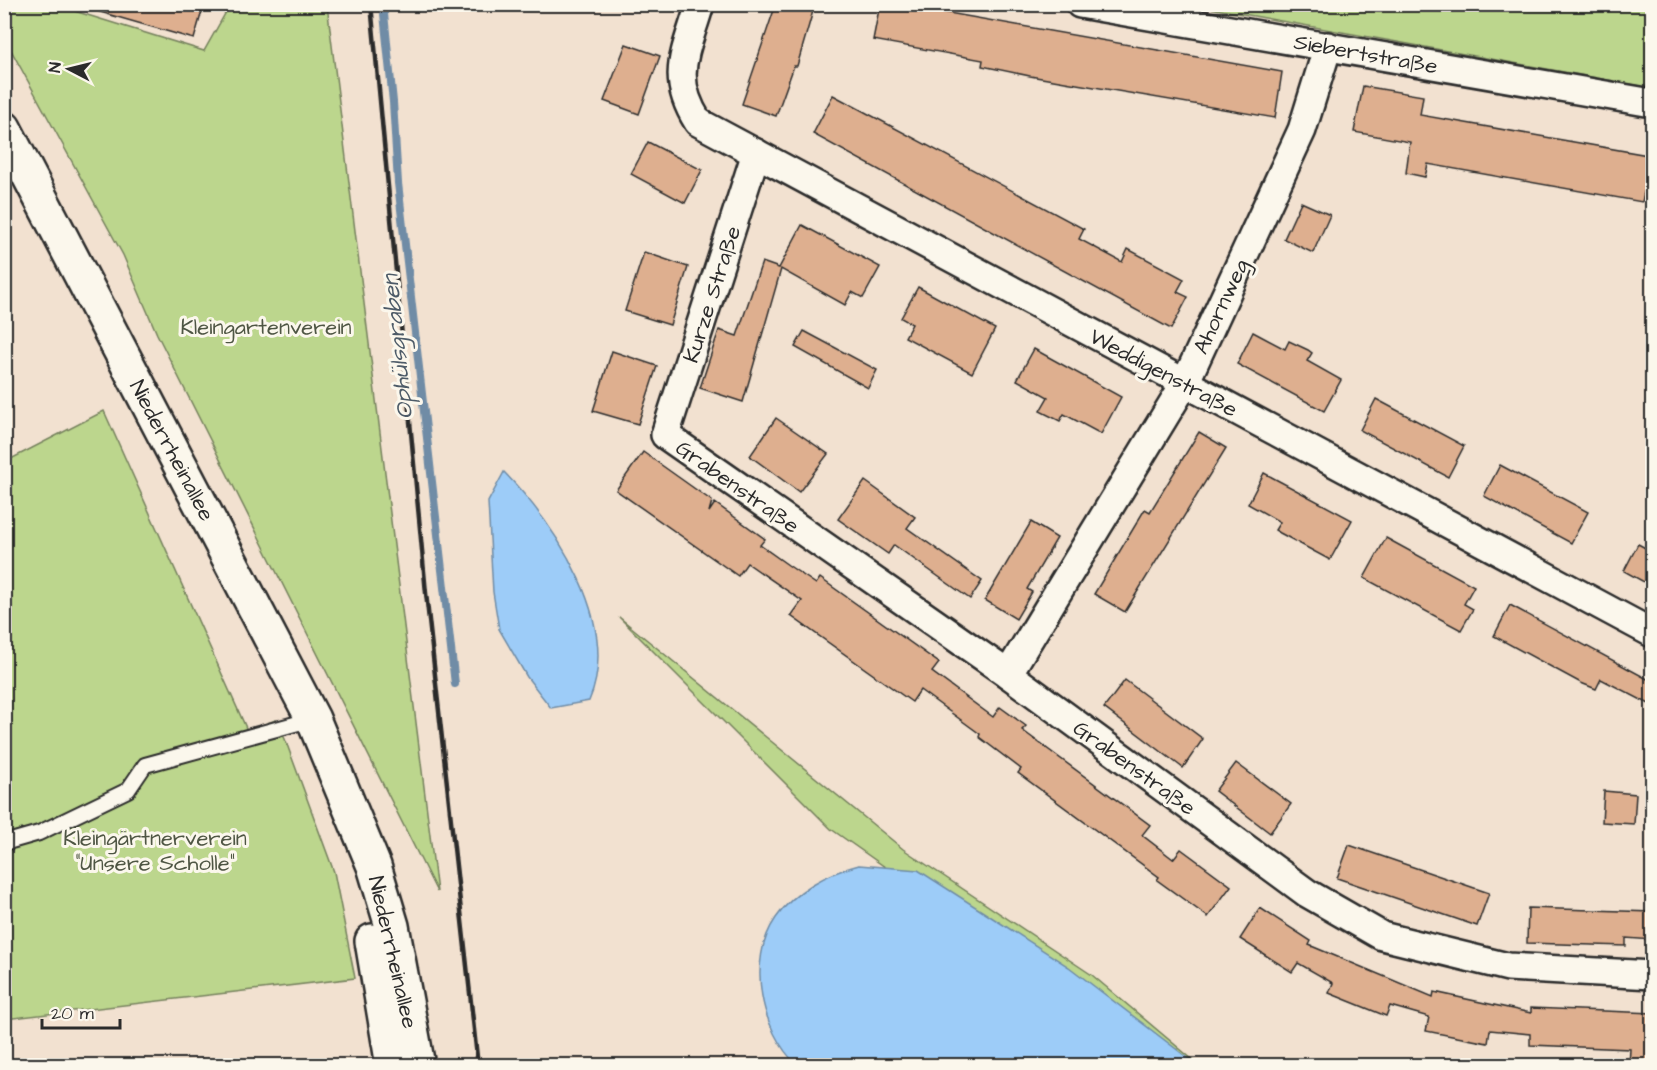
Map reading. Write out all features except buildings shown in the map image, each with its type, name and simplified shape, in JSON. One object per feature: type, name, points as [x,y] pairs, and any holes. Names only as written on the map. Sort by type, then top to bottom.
[{"type":"main road","name":"Niederrheinallee","points":[[4,128],[313,719],[374,866],[392,926],[418,1065]]},
{"type":"main road","name":"Niederrheinallee","points":[[336,775],[378,966],[393,1065]]},
{"type":"street","name":"Weddigenstraße","points":[[700,4],[681,72],[685,101],[698,122],[1653,633]]},
{"type":"street","name":"Siebertstraße","points":[[1080,4],[1653,103]]},
{"type":"street","name":"Ahornweg","points":[[1008,674],[1185,382],[1302,130],[1328,46]]},
{"type":"street","name":"Kurze Straße","points":[[666,435],[756,153]]},
{"type":"street","name":"Grabenstraße","points":[[666,435],[1008,674],[1307,893],[1382,936],[1508,967],[1653,975]]},
{"type":"lane","points":[[4,843],[39,833],[128,790],[146,765],[313,719]]},
{"type":"green space","name":"Kleingartenverein","points":[[4,5],[55,5],[204,51],[230,5],[327,5],[437,892],[157,334],[123,255],[5,39]]},
{"type":"green space","points":[[1193,5],[1652,5],[1652,88]]},
{"type":"green space","name":"Kleingärtnerverein \"Unsere Scholle\"","points":[[104,411],[247,730],[276,720],[285,739],[334,872],[355,978],[5,1019],[5,462]]},
{"type":"green space","points":[[619,617],[903,849],[1092,975],[1199,1065],[1161,1065],[1084,1007],[831,829]]},
{"type":"water","points":[[504,472],[544,520],[562,548],[578,578],[590,609],[597,640],[597,671],[589,701],[551,708],[527,677],[499,629],[493,592],[488,502]]},
{"type":"water","points":[[859,865],[918,870],[1069,967],[1197,1065],[797,1065],[774,1034],[762,995],[760,974],[767,935],[776,918],[802,891],[824,878]]},
{"type":"waterway","name":"Ophülsgraben","points":[[383,4],[398,183],[455,684]]},
{"type":"railway","points":[[371,4],[426,593],[478,1066]]}]
